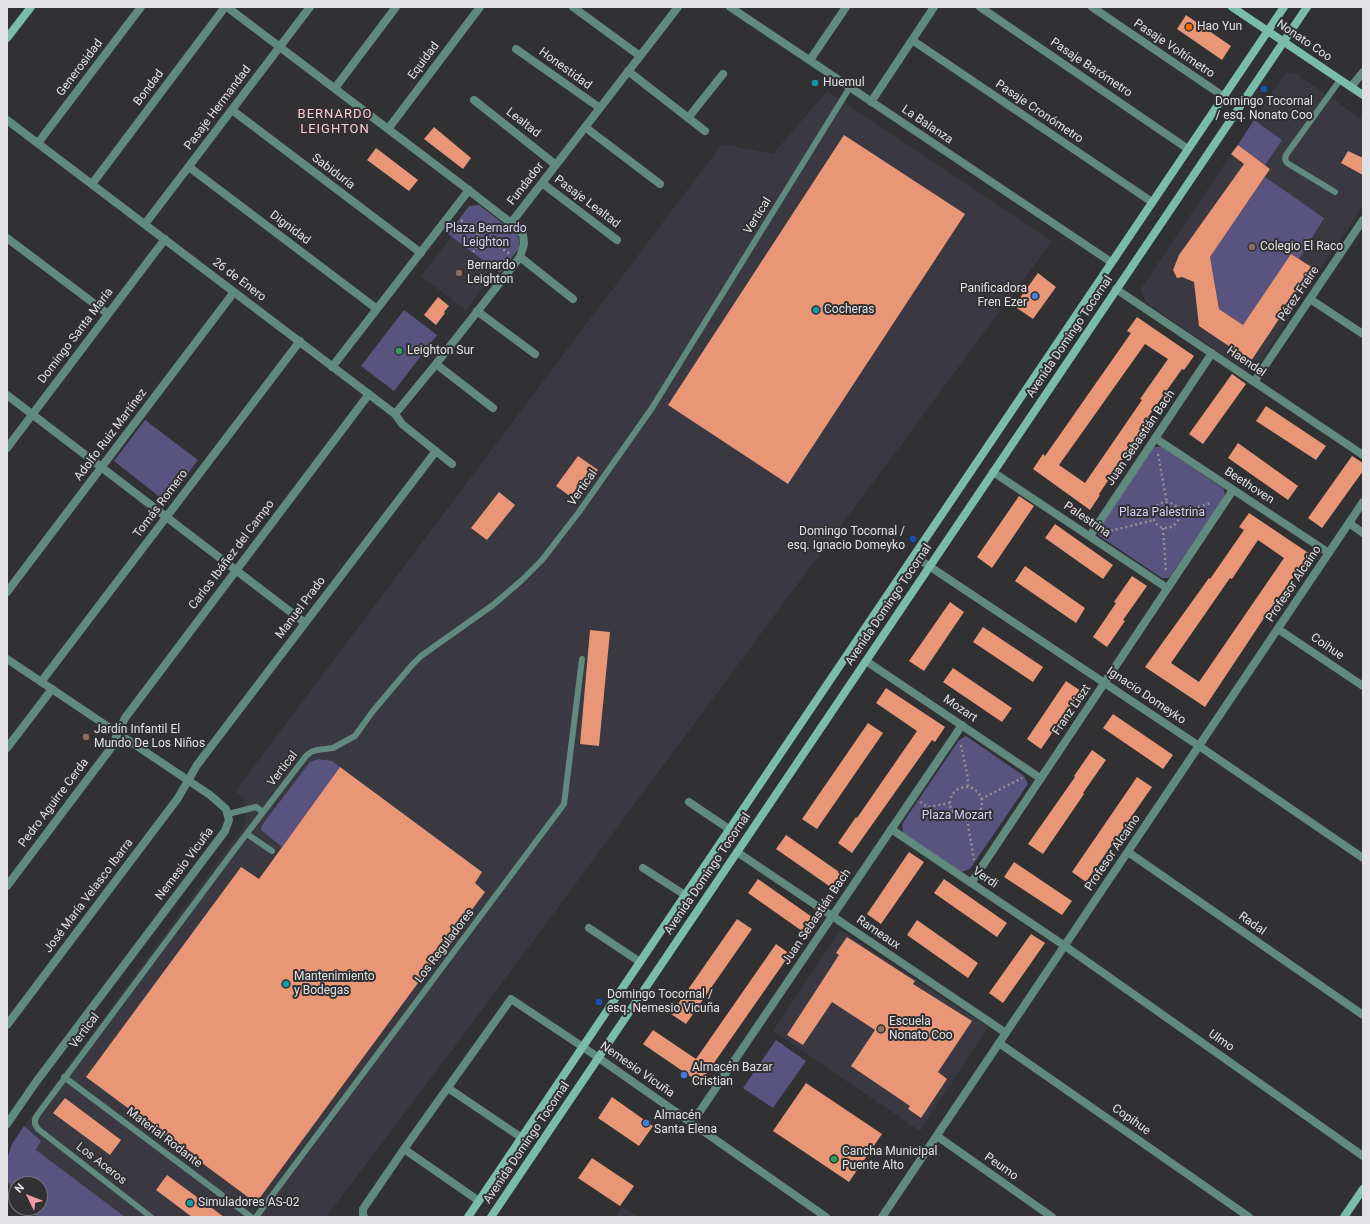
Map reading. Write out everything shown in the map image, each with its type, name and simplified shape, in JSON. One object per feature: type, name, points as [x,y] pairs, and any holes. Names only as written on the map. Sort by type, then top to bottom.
[{"type":"main road","points":[[7,38],[31,7]]},
{"type":"main road","name":"Nonato Coo","points":[[1232,7],[1363,95]]},
{"type":"main road","name":"Avenida Domingo Tocornal","points":[[468,1217],[1284,7]]},
{"type":"main road","name":"Avenida Domingo Tocornal","points":[[491,1217],[1307,7]]},
{"type":"main road","points":[[1344,1217],[1363,1189]]},
{"type":"street","name":"Generosidad","points":[[38,143],[140,7]]},
{"type":"street","points":[[226,7],[335,88],[511,223]]},
{"type":"street","name":"Bondad","points":[[92,184],[226,7]]},
{"type":"street","name":"Pasaje Hermandad","points":[[145,224],[310,7]]},
{"type":"street","points":[[335,88],[396,7]]},
{"type":"street","name":"Equidad","points":[[388,129],[480,7]]},
{"type":"street","points":[[573,7],[640,56]]},
{"type":"street","name":"Fundador","points":[[395,414],[520,257],[524,244],[523,234],[511,223],[678,7]]},
{"type":"street","points":[[810,60],[846,7]]},
{"type":"street","points":[[871,102],[934,7]]},
{"type":"street","name":"Pasaje Barómetro","points":[[980,7],[1188,149]]},
{"type":"street","name":"Pasaje Voltímetro","points":[[1092,7],[1223,96]]},
{"type":"street","name":"La Balanza","points":[[732,8],[1111,262]]},
{"type":"street","name":"Pasaje Cronómetro","points":[[912,40],[1152,202]]},
{"type":"street","name":"Honestidad","points":[[516,49],[600,108]]},
{"type":"street","points":[[628,72],[705,131]]},
{"type":"street","points":[[1351,87],[1363,72]]},
{"type":"street","points":[[688,118],[723,74]]},
{"type":"street","name":"Lealtad","points":[[474,100],[556,165]]},
{"type":"street","name":"Sabiduría","points":[[232,110],[421,253]]},
{"type":"street","name":"26 de Enero","points":[[7,120],[395,414],[402,424],[452,464]]},
{"type":"street","points":[[585,127],[660,184]]},
{"type":"street","name":"Dignidad","points":[[189,167],[377,309]]},
{"type":"street","name":"Pasaje Lealtad","points":[[542,183],[617,240]]},
{"type":"street","points":[[332,367],[469,190]]},
{"type":"street","name":"Pérez Freire","points":[[1254,382],[1363,220]]},
{"type":"street","points":[[7,238],[108,314]]},
{"type":"street","name":"Domingo Santa María","points":[[7,448],[165,239]]},
{"type":"street","points":[[520,257],[573,299]]},
{"type":"street","name":"Haendel","points":[[1116,289],[1363,455]]},
{"type":"street","name":"Adolfo Ruiz Martínez","points":[[7,592],[234,292]]},
{"type":"street","points":[[1310,299],[1363,334]]},
{"type":"street","points":[[477,311],[535,354]]},
{"type":"street","name":"Tomás Romero","points":[[41,682],[300,341]]},
{"type":"street","name":"Juan Sebastián Bach","points":[[1090,536],[1212,353]]},
{"type":"street","points":[[436,364],[493,408]]},
{"type":"street","name":"Carlos Ibáñez del Campo","points":[[118,733],[124,718],[369,394]]},
{"type":"street","points":[[7,395],[305,623]]},
{"type":"street","name":"Beethoven","points":[[1155,438],[1329,553]]},
{"type":"street","name":"Manuel Prado","points":[[188,781],[197,765],[436,451]]},
{"type":"street","name":"Palestrina","points":[[993,472],[1167,588]]},
{"type":"street","name":"Franz Liszt","points":[[970,883],[1233,490]]},
{"type":"street","name":"Profesor Alcaíno","points":[[882,1217],[1363,502]]},
{"type":"street","points":[[1349,523],[1363,533]]},
{"type":"street","name":"Ignacio Domeyko","points":[[914,556],[1199,746],[1363,858]]},
{"type":"street","name":"Coihue","points":[[1278,629],[1363,686]]},
{"type":"street","points":[[7,659],[216,800],[226,809],[228,814]]},
{"type":"street","name":"Mozart","points":[[866,661],[960,728],[1040,778]]},
{"type":"street","points":[[7,748],[52,689]]},
{"type":"street","name":"Juan Sebastián Bach","points":[[692,1123],[960,728]]},
{"type":"street","name":"Pedro Aguirre Cerda","points":[[7,886],[111,748],[118,733]]},
{"type":"street","name":"José María Velasco Ibarra","points":[[7,1025],[178,798],[188,781]]},
{"type":"street","points":[[689,802],[729,829]]},
{"type":"street","name":"Nemesio Vicuña","points":[[7,1124],[36,1082],[225,831],[228,825],[228,814]]},
{"type":"street","name":"Verdi","points":[[891,829],[1065,946]]},
{"type":"street","name":"Rameaux","points":[[737,852],[1006,1033]]},
{"type":"street","name":"Radal","points":[[1128,852],[1363,1015]]},
{"type":"street","points":[[643,868],[685,895]]},
{"type":"street","points":[[589,928],[640,962]]},
{"type":"street","name":"Ulmo","points":[[1065,946],[1363,1156]]},
{"type":"street","name":"Nemesio Vicuña","points":[[448,1088],[512,999],[826,1217]]},
{"type":"street","name":"Copihue","points":[[999,1043],[1249,1217]]},
{"type":"street","points":[[364,1217],[363,1209],[448,1088],[522,1138]]},
{"type":"street","name":"Peumo","points":[[937,1136],[1052,1217]]},
{"type":"street","points":[[404,1149],[479,1200]]},
{"type":"lane","points":[[1335,192],[1287,162],[1285,159],[1286,155],[1340,80]]},
{"type":"lane","name":"Vertical","points":[[38,1129],[35,1124],[35,1119],[64,1077],[306,756],[317,750],[333,748],[355,736],[373,711],[421,656],[493,605],[522,580],[542,560],[579,512],[652,408],[850,87]]},
{"type":"lane","name":"Los Reguladores","points":[[256,1217],[564,804],[582,660]]},
{"type":"lane","points":[[228,814],[256,807],[263,812]]},
{"type":"lane","points":[[247,834],[272,851]]},
{"type":"lane","name":"Material Rodante","points":[[64,1077],[251,1217]]},
{"type":"lane","name":"Los Aceros","points":[[38,1129],[151,1217]]},
{"type":"path","points":[[461,220],[478,233],[480,243]]},
{"type":"path","points":[[478,233],[489,231],[496,222]]},
{"type":"path","points":[[489,231],[491,241],[510,254]]},
{"type":"path","points":[[473,252],[480,243],[491,241]]},
{"type":"path","points":[[1155,438],[1166,503]]},
{"type":"path","points":[[1179,513],[1227,498]]},
{"type":"path","points":[[1162,503],[1174,506],[1179,513],[1179,517],[1175,525],[1168,528],[1163,528],[1156,524],[1153,516],[1156,508],[1162,503]]},
{"type":"path","points":[[1090,536],[1154,520]]},
{"type":"path","points":[[1163,528],[1167,588]]},
{"type":"path","points":[[960,728],[968,788]]},
{"type":"path","points":[[981,799],[1032,773]]},
{"type":"path","points":[[962,788],[968,788],[977,792],[981,799],[982,806],[980,811],[977,815],[967,819],[954,813],[950,803],[954,794],[962,788]]},
{"type":"path","points":[[913,798],[928,807],[950,803]]},
{"type":"path","points":[[967,819],[976,875]]},
{"type":"shaded area","name":"Colegio El Raco","points":[[1293,72],[1363,120],[1363,205],[1257,366],[1244,369],[1145,302],[1141,289],[1285,74]]},
{"type":"shaded area","points":[[827,91],[1052,241],[447,1057],[326,1217],[36,1216],[48,1216],[48,1176],[8,1176],[8,1181],[7,1159],[12,1144],[245,825],[244,797],[235,791],[722,144],[773,154]]},
{"type":"shaded area","name":"Bernardo Leighton","points":[[452,236],[496,270],[466,310],[421,276]]},
{"type":"shaded area","name":"Escuela Nonato Coo","points":[[840,930],[988,1027],[920,1131],[773,1031]]},
{"type":"shaded area","points":[[622,1207],[639,1217],[616,1217]]},
{"type":"green space","points":[[1254,120],[1282,140],[1265,165],[1238,145]]},
{"type":"green space","points":[[1265,177],[1324,218],[1299,259],[1291,254],[1243,325],[1219,309],[1210,257]]},
{"type":"green space","name":"Plaza Bernardo Leighton","points":[[479,205],[518,235],[520,247],[500,273],[448,234],[469,206]]},
{"type":"green space","name":"Leighton Sur","points":[[404,310],[437,335],[394,391],[361,366]]},
{"type":"green space","points":[[145,420],[198,460],[166,502],[114,461]]},
{"type":"green space","name":"Plaza Palestrina","points":[[1154,447],[1162,447],[1224,489],[1225,496],[1169,578],[1162,578],[1098,535],[1099,529]]},
{"type":"green space","name":"Plaza Mozart","points":[[966,736],[1024,776],[1028,784],[970,869],[962,872],[903,833],[902,824],[959,740]]},
{"type":"green space","points":[[318,759],[332,761],[340,767],[282,847],[261,830],[262,825],[310,762]]},
{"type":"green space","points":[[776,1040],[806,1061],[773,1108],[743,1088]]},
{"type":"green space","points":[[24,1126],[41,1141],[36,1150],[125,1217],[36,1216],[48,1216],[48,1176],[8,1176],[8,1181],[7,1159],[12,1144]]},
{"type":"building","points":[[1186,15],[1231,46],[1222,60],[1177,29]]},
{"type":"building","points":[[434,127],[471,158],[463,169],[424,139]]},
{"type":"building","name":"Cocheras","points":[[844,135],[965,214],[788,484],[668,405]]},
{"type":"building","points":[[1238,145],[1270,169],[1210,257],[1219,309],[1243,325],[1291,254],[1313,268],[1251,361],[1199,326],[1194,282],[1182,277],[1177,278],[1173,270],[1179,255],[1244,164],[1231,154]]},
{"type":"building","points":[[376,148],[418,180],[409,191],[367,160]]},
{"type":"building","points":[[1348,151],[1363,158],[1363,175],[1341,163]]},
{"type":"building","name":"Panificadora Fren Ezer","points":[[1038,273],[1056,287],[1033,319],[1014,306]]},
{"type":"building","points":[[438,297],[449,306],[436,325],[424,315]]},
{"type":"building","points":[[1137,317],[1194,356],[1184,370],[1182,369],[1148,417],[1150,418],[1099,494],[1100,495],[1090,510],[1033,469],[1043,454],[1045,456],[1131,333],[1127,331]],"holes":[[[1145,344],[1168,359],[1085,483],[1059,465]]]},
{"type":"building","points":[[1232,374],[1246,384],[1203,444],[1189,434]]},
{"type":"building","points":[[1266,406],[1326,446],[1316,460],[1256,421]]},
{"type":"building","points":[[1238,443],[1298,486],[1288,500],[1228,458]]},
{"type":"building","points":[[578,456],[598,470],[575,500],[556,486]]},
{"type":"building","points":[[1352,456],[1363,463],[1363,471],[1322,528],[1308,518]]},
{"type":"building","points":[[499,492],[515,505],[487,540],[471,528]]},
{"type":"building","points":[[1019,496],[1034,506],[992,568],[977,557]]},
{"type":"building","points":[[1249,513],[1310,554],[1266,615],[1205,707],[1145,667],[1244,530],[1239,527]],"holes":[[[1258,540],[1284,558],[1199,682],[1171,663],[1230,578],[1232,579]]]},
{"type":"building","points":[[1055,524],[1113,565],[1103,579],[1045,538]]},
{"type":"building","points":[[1025,566],[1085,608],[1076,623],[1015,581]]},
{"type":"building","points":[[1132,576],[1147,586],[1123,620],[1125,621],[1107,647],[1093,637]]},
{"type":"building","points":[[950,602],[964,612],[924,671],[909,661]]},
{"type":"building","points":[[983,627],[1043,667],[1033,682],[973,642]]},
{"type":"building","points":[[590,630],[610,632],[599,746],[580,744]]},
{"type":"building","points":[[953,668],[1012,708],[1002,722],[943,682]]},
{"type":"building","points":[[1066,681],[1081,691],[1041,749],[1027,739]]},
{"type":"building","points":[[886,688],[945,727],[935,742],[932,740],[852,853],[838,843],[917,731],[876,703]]},
{"type":"building","points":[[1113,714],[1173,755],[1163,769],[1103,728]]},
{"type":"building","points":[[868,723],[883,733],[817,829],[802,819]]},
{"type":"building","points":[[1092,750],[1106,760],[1043,854],[1028,844]]},
{"type":"building","name":"Mantenimiento y Bodegas","points":[[340,767],[482,872],[475,883],[485,892],[256,1203],[86,1077],[241,867],[259,879]]},
{"type":"building","points":[[1137,777],[1152,787],[1086,882],[1072,872]]},
{"type":"building","points":[[786,835],[842,874],[832,888],[776,849]]},
{"type":"building","points":[[909,852],[924,862],[881,924],[867,914]]},
{"type":"building","points":[[1014,862],[1072,901],[1062,915],[1004,877]]},
{"type":"building","points":[[758,879],[812,917],[802,931],[748,893]]},
{"type":"building","points":[[944,879],[1007,923],[997,937],[934,893]]},
{"type":"building","points":[[737,919],[752,929],[686,1024],[671,1014]]},
{"type":"building","points":[[917,920],[978,963],[968,978],[907,935]]},
{"type":"building","points":[[1031,934],[1045,943],[1003,1003],[989,993]]},
{"type":"building","name":"Escuela Nonato Coo","points":[[847,937],[915,981],[913,984],[972,1021],[938,1072],[947,1079],[921,1118],[908,1109],[910,1106],[851,1066],[875,1030],[832,1002],[803,1045],[787,1035],[839,955],[836,953]]},
{"type":"building","points":[[776,944],[790,954],[700,1083],[643,1044],[653,1030],[696,1059]]},
{"type":"building","points":[[806,1083],[882,1134],[849,1182],[773,1131]]},
{"type":"building","points":[[612,1097],[653,1126],[639,1146],[598,1118]]},
{"type":"building","points":[[65,1098],[121,1140],[110,1155],[53,1113]]},
{"type":"building","points":[[592,1158],[634,1186],[620,1206],[578,1178]]},
{"type":"building","name":"Simuladores AS-02","points":[[167,1175],[224,1217],[192,1217],[156,1190]]},
{"type":"place","name":"Hao Yun","points":[[1189,27]]},
{"type":"place","name":"Huemul","points":[[815,83]]},
{"type":"place","name":"Domingo Tocornal / esq. Nonato Coo","points":[[1264,89]]},
{"type":"place","name":"Colegio El Raco","points":[[1252,247]]},
{"type":"place","name":"Bernardo Leighton","points":[[459,273]]},
{"type":"place","name":"Panificadora Fren Ezer","points":[[1035,296]]},
{"type":"place","name":"Cocheras","points":[[816,310]]},
{"type":"place","name":"Leighton Sur","points":[[399,351]]},
{"type":"place","name":"Domingo Tocornal / esq. Ignacio Domeyko","points":[[913,539]]},
{"type":"place","name":"Jardín Infantil El Mundo De Los Niños","points":[[86,737]]},
{"type":"place","name":"Mantenimiento y Bodegas","points":[[286,984]]},
{"type":"place","name":"Domingo Tocornal / esq. Nemesio Vicuña","points":[[599,1002]]},
{"type":"place","name":"Escuela Nonato Coo","points":[[881,1029]]},
{"type":"place","name":"Almacén Bazar Cristian","points":[[684,1075]]},
{"type":"place","name":"Almacén Santa Elena","points":[[646,1123]]},
{"type":"place","name":"Cancha Municipal Puente Alto","points":[[834,1159]]},
{"type":"place","name":"Simuladores AS-02","points":[[190,1203]]},
{"type":"district","name":"BERNARDO LEIGHTON","points":[[335,122]]}]
